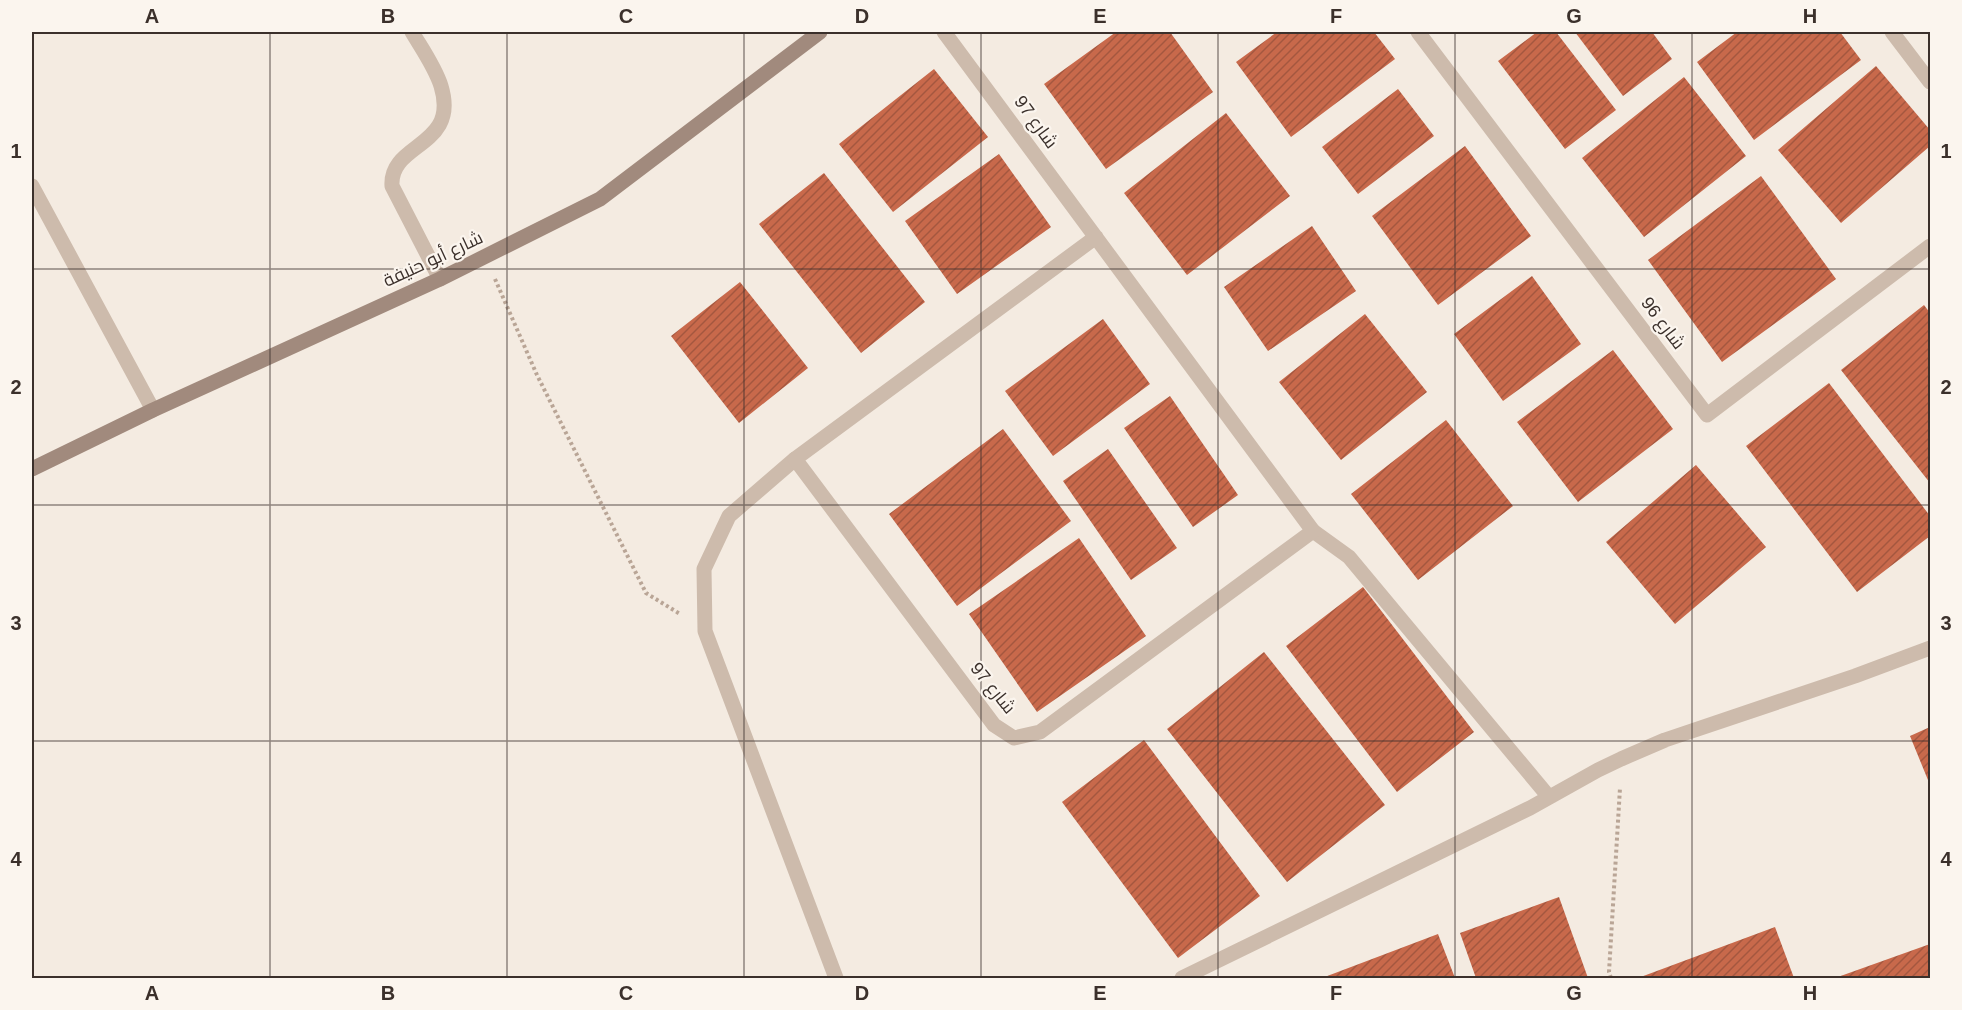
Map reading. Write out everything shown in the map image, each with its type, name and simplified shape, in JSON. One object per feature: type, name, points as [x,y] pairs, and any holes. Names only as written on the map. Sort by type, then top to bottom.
[{"type":"street","points":[[412,32],[440,85],[443,113],[439,126],[430,138],[397,164],[393,171],[392,186],[440,279]]},
{"type":"street","name":"شارع أبو حنيفة","points":[[32,469],[153,410],[440,279],[600,199],[820,32]]},
{"type":"street","name":"شارع 97","points":[[795,459],[994,725],[1014,738],[1040,732],[1313,531],[945,32]]},
{"type":"street","name":"شارع 96","points":[[1418,32],[1707,415],[1930,246]]},
{"type":"street","points":[[1892,32],[1930,82]]},
{"type":"street","points":[[32,186],[153,410]]},
{"type":"street","points":[[836,978],[705,631],[704,569],[729,516],[795,459],[1095,237]]},
{"type":"street","points":[[1313,531],[1349,557],[1549,797]]},
{"type":"street","points":[[1182,978],[1549,797],[1599,770],[1665,740],[1855,676],[1930,648]]},
{"type":"path","points":[[485,257],[537,375],[646,593],[705,631]]},
{"type":"path","points":[[1611,978],[1622,759]]},
{"type":"building","points":[[1116,32],[1170,32],[1213,92],[1106,169],[1044,84]]},
{"type":"building","points":[[1277,32],[1374,32],[1395,59],[1291,137],[1236,62]]},
{"type":"building","points":[[1537,32],[1556,32],[1616,110],[1565,149],[1498,61]]},
{"type":"building","points":[[1575,32],[1652,32],[1672,59],[1623,96]]},
{"type":"building","points":[[1737,32],[1840,32],[1861,60],[1754,140],[1697,62]]},
{"type":"building","points":[[1876,66],[1930,130],[1930,146],[1841,223],[1778,150]]},
{"type":"building","points":[[934,69],[988,137],[893,212],[839,144]]},
{"type":"building","points":[[1684,77],[1746,156],[1644,237],[1582,158]]},
{"type":"building","points":[[1398,89],[1434,136],[1358,194],[1322,147]]},
{"type":"building","points":[[1226,113],[1290,196],[1187,275],[1124,193]]},
{"type":"building","points":[[1465,146],[1531,236],[1438,305],[1372,216]]},
{"type":"building","points":[[999,154],[1051,227],[957,294],[905,221]]},
{"type":"building","points":[[824,173],[925,302],[861,353],[759,224]]},
{"type":"building","points":[[1761,176],[1836,279],[1722,362],[1648,260]]},
{"type":"building","points":[[1312,226],[1356,291],[1268,351],[1224,287]]},
{"type":"building","points":[[1532,276],[1581,344],[1503,401],[1454,334]]},
{"type":"building","points":[[740,282],[808,368],[739,423],[671,336]]},
{"type":"building","points":[[1924,305],[1930,313],[1930,483],[1841,370]]},
{"type":"building","points":[[1365,314],[1427,392],[1341,460],[1279,382]]},
{"type":"building","points":[[1103,319],[1150,384],[1053,456],[1005,391]]},
{"type":"building","points":[[1613,350],[1673,429],[1578,502],[1517,422]]},
{"type":"building","points":[[1829,383],[1930,516],[1930,536],[1857,592],[1746,446]]},
{"type":"building","points":[[1170,396],[1238,495],[1193,527],[1124,428]]},
{"type":"building","points":[[1446,420],[1513,506],[1418,580],[1351,494]]},
{"type":"building","points":[[1003,429],[1071,521],[957,606],[889,514]]},
{"type":"building","points":[[1108,449],[1177,548],[1131,580],[1063,481]]},
{"type":"building","points":[[1696,465],[1766,547],[1675,624],[1606,542]]},
{"type":"building","points":[[1079,538],[1146,636],[1037,712],[969,614]]},
{"type":"building","points":[[1363,587],[1474,732],[1397,792],[1286,646]]},
{"type":"building","points":[[1264,652],[1385,805],[1287,882],[1167,729]]},
{"type":"building","points":[[1930,727],[1930,785],[1910,736]]},
{"type":"building","points":[[1144,740],[1260,896],[1178,958],[1062,802]]},
{"type":"building","points":[[1559,897],[1588,978],[1476,978],[1460,933]]},
{"type":"building","points":[[1775,927],[1794,978],[1638,978]]},
{"type":"building","points":[[1438,934],[1455,978],[1322,978]]},
{"type":"building","points":[[1930,944],[1930,978],[1835,978]]}]
